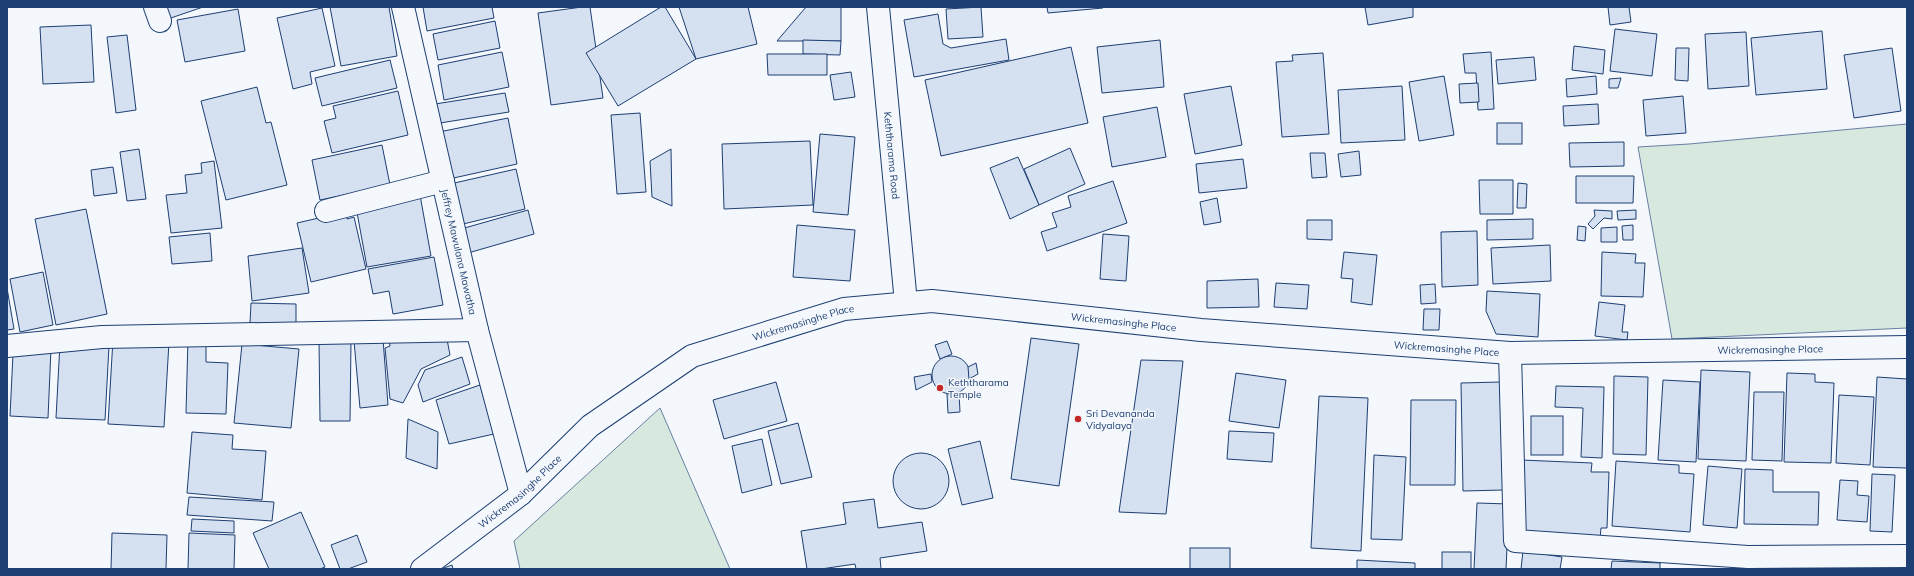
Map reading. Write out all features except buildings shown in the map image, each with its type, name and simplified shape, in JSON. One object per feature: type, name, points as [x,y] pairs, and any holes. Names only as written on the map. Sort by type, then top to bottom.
[{"type":"street","name":"Jeffrey Mawulana Mawatha","points":[[403,7],[477,330],[521,494]]},
{"type":"street","name":"Keththarama Road","points":[[878,7],[906,303]]},
{"type":"street","points":[[326,211],[443,181]]},
{"type":"street","name":"Wickremasinghe Place","points":[[422,569],[521,494],[590,426],[692,356],[844,309],[932,301],[1201,330],[1510,353],[1907,347]]},
{"type":"street","points":[[7,346],[102,337],[477,330]]},
{"type":"street","points":[[1510,353],[1515,541],[1748,563],[1907,556]]},
{"type":"shaded area","points":[[1907,124],[1907,328],[1672,339],[1638,147],[1689,144]]},
{"type":"shaded area","points":[[660,408],[730,569],[520,569],[514,541]]},
{"type":"place","name":"Keththarama Temple","points":[[940,388]]},
{"type":"place","name":"Sri Devananda Vidyalaya","points":[[1078,419]]}]
